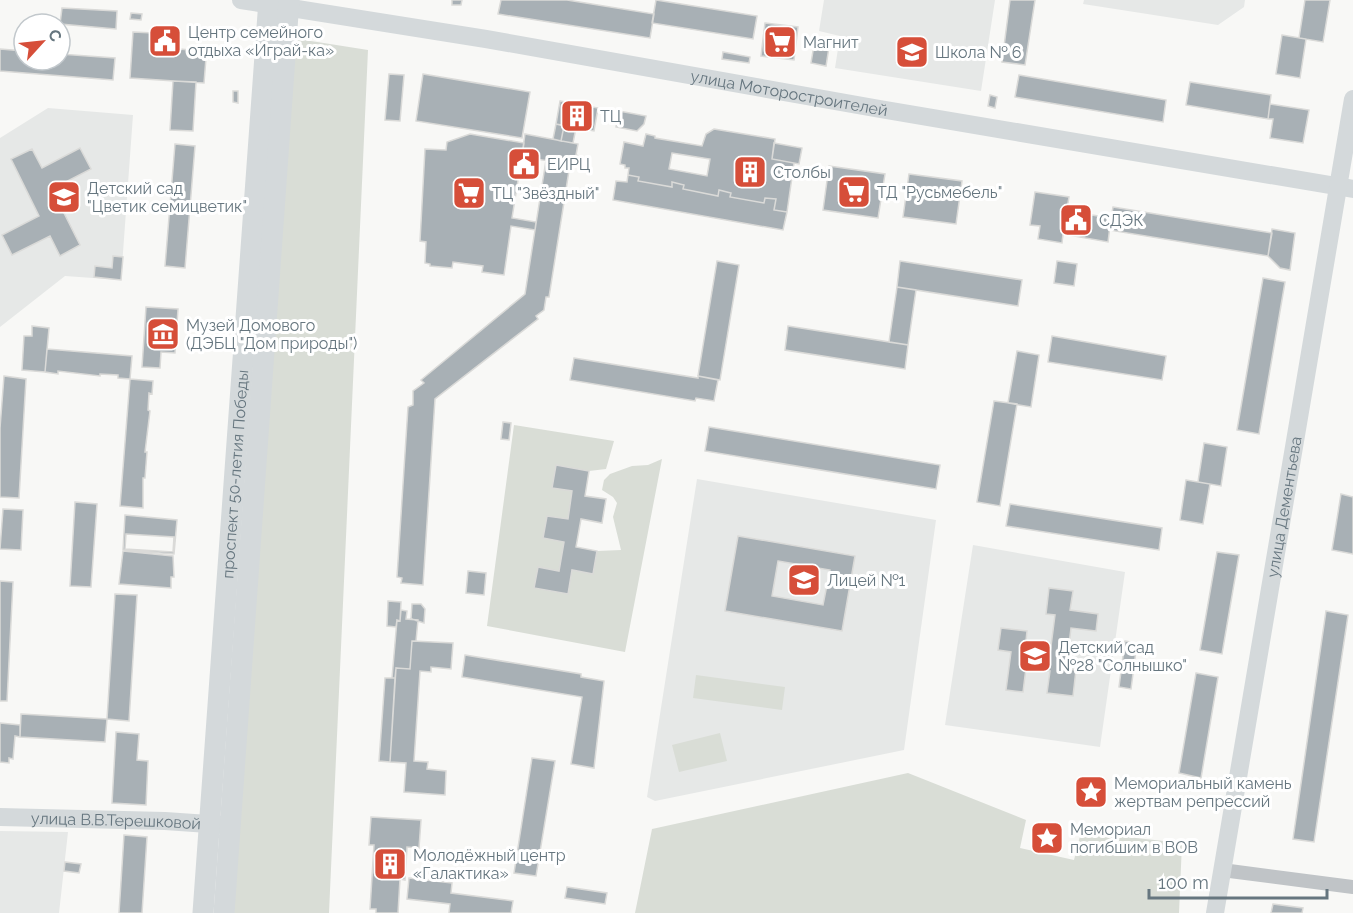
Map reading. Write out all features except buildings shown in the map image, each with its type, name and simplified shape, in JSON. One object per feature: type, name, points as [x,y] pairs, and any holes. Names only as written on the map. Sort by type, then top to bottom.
[{"type":"main road","name":"проспект 50-летия Победы","points":[[224,913],[220,825],[279,3]]},
{"type":"main road","name":"проспект 50-летия Победы","points":[[203,913],[220,825]]},
{"type":"street","name":"улица Моторостроителей","points":[[241,0],[279,3],[880,110],[1345,188]]},
{"type":"street","name":"улица Дементьева","points":[[1215,913],[1345,188],[1353,99]]},
{"type":"street","name":"улица В.В.Терешковой","points":[[0,817],[165,821],[220,825]]},
{"type":"street","points":[[1222,870],[1353,887]]},
{"type":"shaded area","name":"Школа № 6","points":[[824,0],[995,0],[981,91],[835,68],[840,36],[819,31]]},
{"type":"shaded area","points":[[1084,0],[1245,0],[1244,7],[1218,25],[1083,4]]},
{"type":"shaded area","points":[[292,38],[368,50],[329,913],[231,913]]},
{"type":"shaded area","name":"Детский сад \"Цветик семицветик\"","points":[[48,108],[133,115],[121,280],[65,276],[0,327],[0,138]]},
{"type":"shaded area","points":[[514,425],[614,441],[606,469],[589,471],[556,466],[552,487],[572,491],[568,519],[547,516],[543,538],[564,542],[559,571],[538,567],[535,588],[568,594],[572,570],[593,573],[597,551],[621,550],[613,517],[617,503],[613,497],[602,490],[604,480],[610,474],[632,466],[648,465],[662,459],[625,652],[487,626]]},
{"type":"shaded area","name":"Лицей №1","points":[[697,479],[936,520],[904,750],[655,801],[647,797]]},
{"type":"shaded area","name":"Детский сад №28 \"Солнышко\"","points":[[973,545],[1125,572],[1100,747],[945,725]]},
{"type":"shaded area","points":[[696,675],[785,687],[782,710],[693,698]]},
{"type":"shaded area","points":[[720,733],[727,761],[679,772],[672,745]]},
{"type":"shaded area","points":[[908,773],[1026,820],[1020,848],[1074,860],[1081,832],[1182,843],[1179,913],[635,913],[652,829]]},
{"type":"shaded area","points":[[0,831],[68,832],[59,913],[0,913]]},
{"type":"place","name":"Центр семейного отдыха «Играй-ка»","points":[[165,41]]},
{"type":"place","name":"Магнит","points":[[780,42]]},
{"type":"place","name":"Школа № 6","points":[[912,52]]},
{"type":"place","name":"ТЦ","points":[[577,116]]},
{"type":"place","name":"ЕИРЦ","points":[[524,164]]},
{"type":"place","name":"Столбы","points":[[750,172]]},
{"type":"place","name":"ТД \"Русьмебель\"","points":[[854,192]]},
{"type":"place","name":"ТЦ \"Звёздный\"","points":[[469,193]]},
{"type":"place","name":"Детский сад \"Цветик семицветик\"","points":[[64,197]]},
{"type":"place","name":"СДЭК","points":[[1076,220]]},
{"type":"place","name":"Музей Домового (ДЭБЦ \"Дом природы\")","points":[[163,334]]},
{"type":"place","name":"Лицей №1","points":[[804,580]]},
{"type":"place","name":"Детский сад №28 \"Солнышко\"","points":[[1035,656]]},
{"type":"place","name":"Мемориальный камень жертвам репрессий","points":[[1091,792]]},
{"type":"place","name":"Мемориал погибшим в ВОВ","points":[[1047,838]]},
{"type":"place","name":"Молодёжный центр «Галактика»","points":[[390,864]]}]
